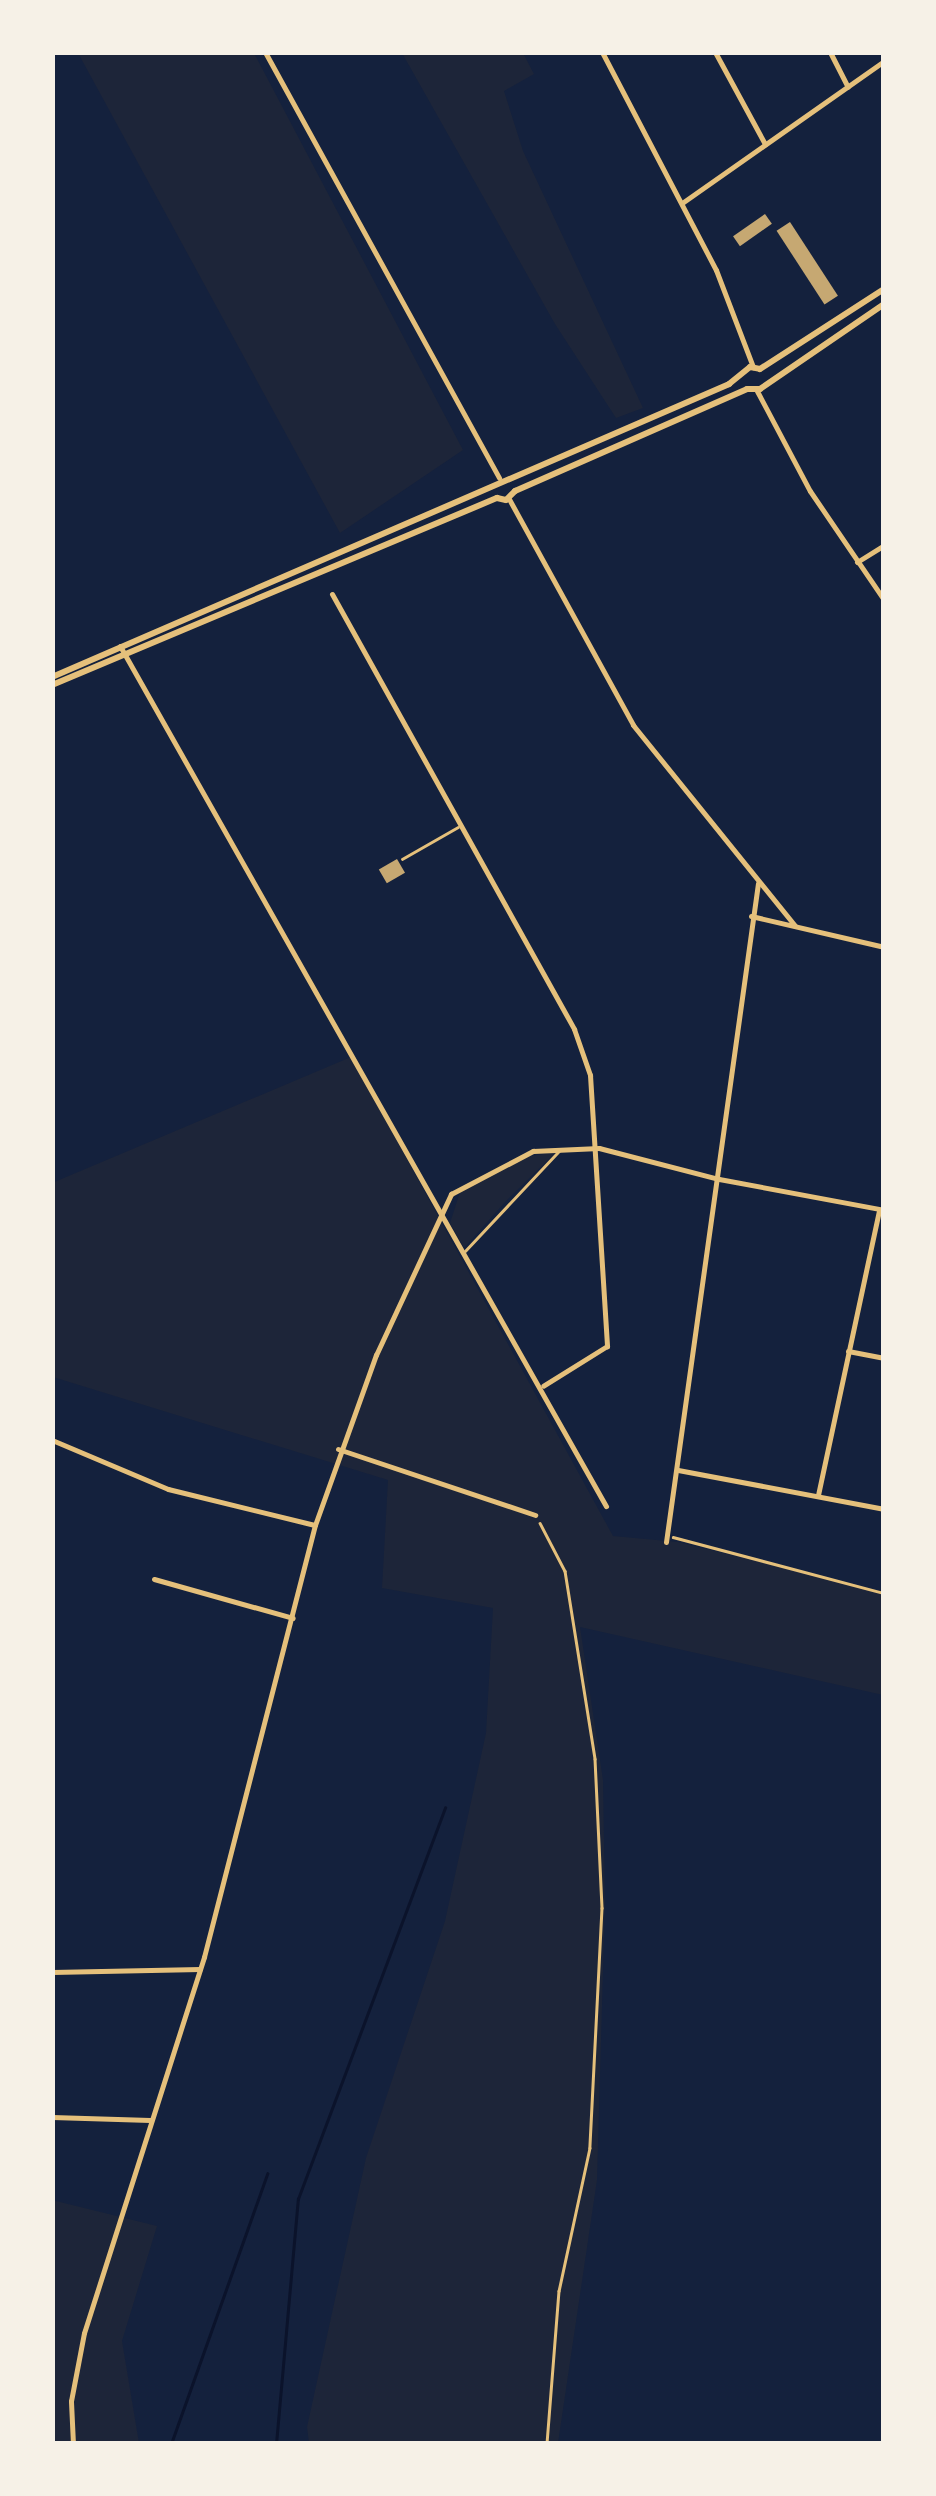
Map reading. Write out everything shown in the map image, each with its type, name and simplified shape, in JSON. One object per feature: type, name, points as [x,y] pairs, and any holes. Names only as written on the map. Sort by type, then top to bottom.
[{"type":"street","points":[[265,52],[499,478]]},
{"type":"street","points":[[602,52],[682,203],[766,380]]},
{"type":"street","points":[[715,52],[765,144]]},
{"type":"street","points":[[830,52],[848,87]]},
{"type":"street","points":[[682,203],[884,61]]},
{"type":"street","points":[[499,478],[510,480],[742,378],[884,289]]},
{"type":"street","points":[[757,391],[766,380],[884,304]]},
{"type":"street","points":[[742,378],[747,389]]},
{"type":"street","points":[[509,498],[514,491],[747,389],[757,391],[857,562],[884,600]]},
{"type":"street","points":[[52,681],[120,646],[492,488],[499,478]]},
{"type":"street","points":[[510,480],[514,491]]},
{"type":"street","points":[[492,488],[497,498]]},
{"type":"street","points":[[52,681],[126,658],[497,498],[509,498]]},
{"type":"street","points":[[509,498],[632,725],[795,926]]},
{"type":"street","points":[[857,562],[884,546]]},
{"type":"street","points":[[332,594],[574,1029],[590,1074],[600,1148],[607,1346],[543,1386]]},
{"type":"street","points":[[120,646],[543,1386],[606,1506]]},
{"type":"street","points":[[669,1540],[758,883]]},
{"type":"street","points":[[752,916],[884,947]]},
{"type":"street","points":[[73,2444],[71,2401],[84,2333],[200,1969],[338,1450],[442,1214],[464,1184],[516,1157],[600,1148],[719,1180],[881,1210],[818,1495]]},
{"type":"street","points":[[848,1350],[884,1358]]},
{"type":"street","points":[[52,1440],[168,1489],[315,1525]]},
{"type":"street","points":[[338,1450],[536,1515]]},
{"type":"street","points":[[678,1470],[884,1509]]},
{"type":"street","points":[[154,1579],[292,1618]]},
{"type":"street","points":[[52,1972],[200,1969]]},
{"type":"street","points":[[52,2117],[150,2120]]},
{"type":"lane","points":[[402,859],[460,826]]},
{"type":"lane","points":[[465,1251],[560,1150]]},
{"type":"path","points":[[536,1515],[565,1571],[596,1759],[602,1908],[590,2148],[560,2291],[547,2444]]},
{"type":"path","points":[[669,1540],[884,1594]]},
{"type":"shaded area","points":[[78,53],[254,53],[463,450],[340,533]]},
{"type":"shaded area","points":[[402,53],[523,53],[534,74],[504,91],[523,151],[643,408],[616,418],[555,324]]},
{"type":"shaded area","points":[[351,1057],[613,1536],[678,1542],[883,1592],[883,1695],[580,1627],[603,1780],[605,1902],[597,2180],[558,2443],[309,2443],[307,2427],[366,2158],[445,1921],[486,1733],[493,1608],[382,1588],[388,1480],[53,1377],[52,1183]]},
{"type":"shaded area","points":[[556,1152],[464,1248],[450,1223],[460,1192],[518,1158]]},
{"type":"shaded area","points":[[52,2200],[157,2226],[122,2341],[139,2443],[53,2443]]},
{"type":"building","points":[[765,214],[772,224],[740,246],[733,236]]},
{"type":"building","points":[[790,222],[838,296],[825,305],[777,231]]},
{"type":"building","points":[[397,859],[405,873],[387,883],[379,870]]},
{"type":"waterway","points":[[276,2444],[298,2199],[445,1808]]},
{"type":"waterway","points":[[171,2444],[267,2174]]}]
